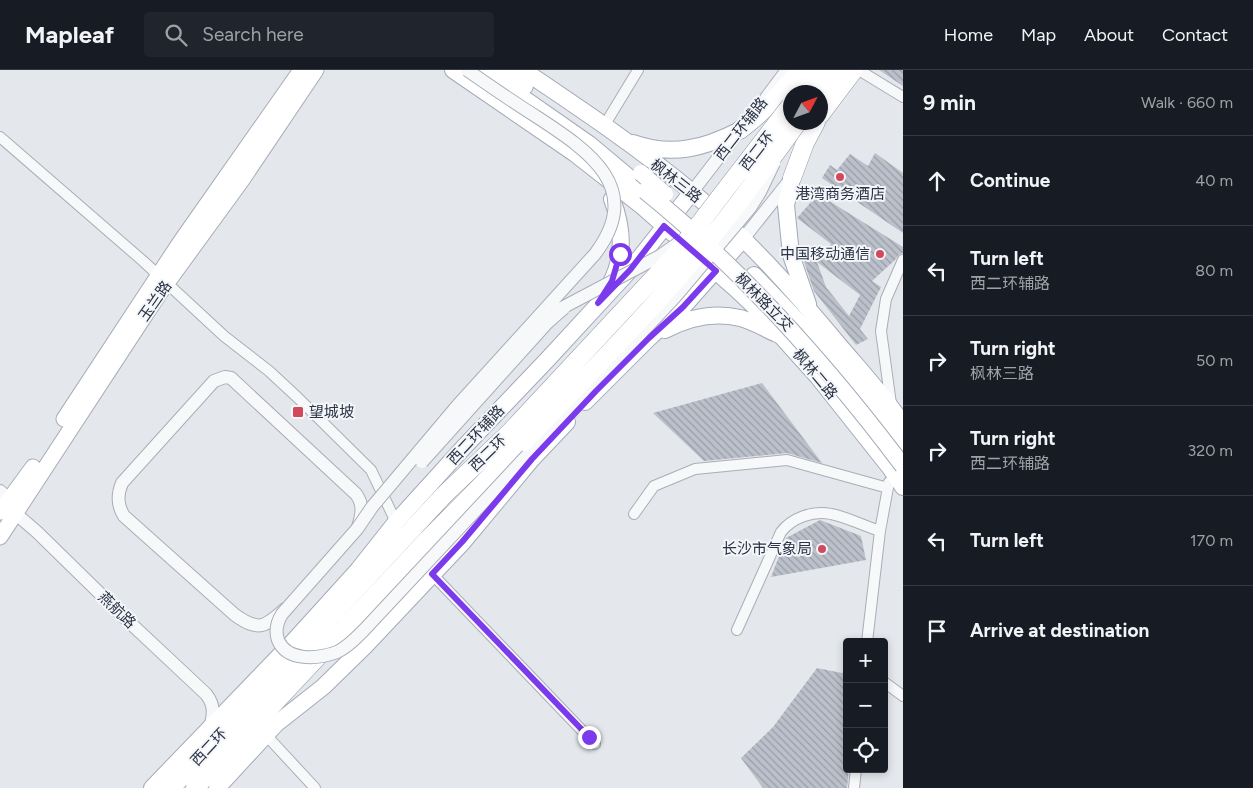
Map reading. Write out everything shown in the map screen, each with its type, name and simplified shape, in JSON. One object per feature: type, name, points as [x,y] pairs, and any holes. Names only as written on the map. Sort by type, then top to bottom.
[{"type":"highway","points":[[795,85],[799,70]]},
{"type":"highway","name":"西二环","points":[[803,85],[817,70]]},
{"type":"highway","points":[[825,85],[836,70]]},
{"type":"highway","points":[[828,107],[860,70]]},
{"type":"highway","points":[[740,130],[764,112],[783,101]]},
{"type":"highway","name":"西二环","points":[[196,788],[428,539],[676,254],[701,224],[783,109]]},
{"type":"highway","name":"西二环","points":[[171,788],[444,495],[517,436],[624,337],[682,273],[792,130]]},
{"type":"highway","points":[[792,178],[812,130]]},
{"type":"main road","name":"玉兰路","points":[[0,537],[7,504],[163,279],[300,70]]},
{"type":"main road","name":"玉兰路","points":[[163,279],[242,180],[316,70]]},
{"type":"main road","points":[[453,70],[574,153],[716,271]]},
{"type":"main road","name":"枫林路立交","points":[[483,70],[547,113],[616,166],[666,208],[746,283],[796,333],[824,366],[897,467]]},
{"type":"main road","name":"枫林路立交","points":[[503,70],[560,110],[641,173],[754,275],[837,363],[903,446]]},
{"type":"main road","name":"枫林三路","points":[[524,70],[602,124],[692,192],[743,238],[810,311]]},
{"type":"main road","points":[[618,136],[655,149],[686,150],[717,142],[740,130]]},
{"type":"main road","points":[[574,153],[612,199],[620,230],[618,263],[612,281],[598,303]]},
{"type":"main road","points":[[792,178],[786,205],[791,255],[810,311],[891,407],[903,424]]},
{"type":"main road","name":"西二环辅路","points":[[152,788],[236,702],[358,570],[396,522],[463,448],[630,270],[692,192]]},
{"type":"main road","points":[[217,788],[276,724],[323,687],[348,664],[473,531],[551,439],[649,338],[683,307],[743,238]]},
{"type":"main road","name":"枫林二路","points":[[716,271],[783,336],[897,467],[896,487]]},
{"type":"main road","points":[[649,338],[688,319],[724,316],[742,318],[783,336]]},
{"type":"street","points":[[357,529],[372,507],[457,406],[605,240],[614,219],[613,193],[602,168],[593,158],[547,124],[467,70]]},
{"type":"street","points":[[602,124],[630,70]]},
{"type":"street","points":[[602,124],[638,70]]},
{"type":"street","name":"西二环辅路","points":[[692,192],[787,70]]},
{"type":"street","points":[[743,238],[792,178],[860,70],[903,97]]},
{"type":"street","points":[[0,137],[163,279],[224,336],[269,371],[297,397],[371,470],[396,522]]},
{"type":"street","points":[[564,308],[547,323],[381,507],[357,529],[287,607],[278,619],[276,635],[280,644],[289,653],[304,656],[328,654],[337,652],[356,639],[682,288],[750,208],[770,175],[782,145]]},
{"type":"street","points":[[532,322],[564,308],[660,256],[701,224]]},
{"type":"street","points":[[891,407],[881,331],[886,299],[903,260]]},
{"type":"street","points":[[287,607],[268,622],[257,626],[249,624],[235,615],[124,516],[118,496],[122,483],[214,381],[225,377],[231,378],[349,486],[362,505],[357,529]]},
{"type":"street","points":[[634,514],[654,486],[695,469],[787,460],[896,487],[880,531],[867,638]]},
{"type":"street","name":"燕航路","points":[[7,504],[215,695],[227,703],[236,702]]},
{"type":"street","name":"燕航路","points":[[7,504],[210,698],[213,709],[212,720],[208,730]]},
{"type":"street","points":[[737,630],[782,532],[787,526],[799,518],[830,513],[880,531]]},
{"type":"street","points":[[432,574],[596,744]]},
{"type":"street","points":[[885,683],[903,696]]},
{"type":"street","points":[[266,735],[315,788]]},
{"type":"street","points":[[854,788],[856,773]]},
{"type":"building","points":[[879,70],[903,70],[903,86]]},
{"type":"building","points":[[875,153],[903,173],[903,233],[822,178],[830,165],[837,170],[850,154],[868,166]]},
{"type":"building","points":[[818,194],[903,247],[903,253],[872,281],[881,287],[860,329],[868,339],[856,345],[814,291],[801,253],[811,250],[817,262],[831,244],[797,218]],"holes":[[[817,262],[860,295],[849,316],[826,287]]]},
{"type":"building","points":[[762,383],[822,463],[787,453],[704,461],[653,413]]},
{"type":"building","name":"长沙市气象局","points":[[820,520],[861,536],[866,560],[771,577],[786,538]]},
{"type":"building","points":[[817,668],[843,673],[843,773],[849,773],[847,788],[763,788],[741,758],[773,727]]},
{"type":"place","name":"港湾商务酒店","points":[[840,177]]},
{"type":"place","name":"中国移动通信","points":[[880,254]]},
{"type":"place","name":"望城坡","points":[[298,412]]},
{"type":"place","name":"长沙市气象局","points":[[822,549]]},
{"type":"route","points":[[589,737],[432,574],[478,525],[532,459],[596,391],[683,307],[716,271],[664,226],[630,270],[598,303],[612,281],[620,254]]}]
